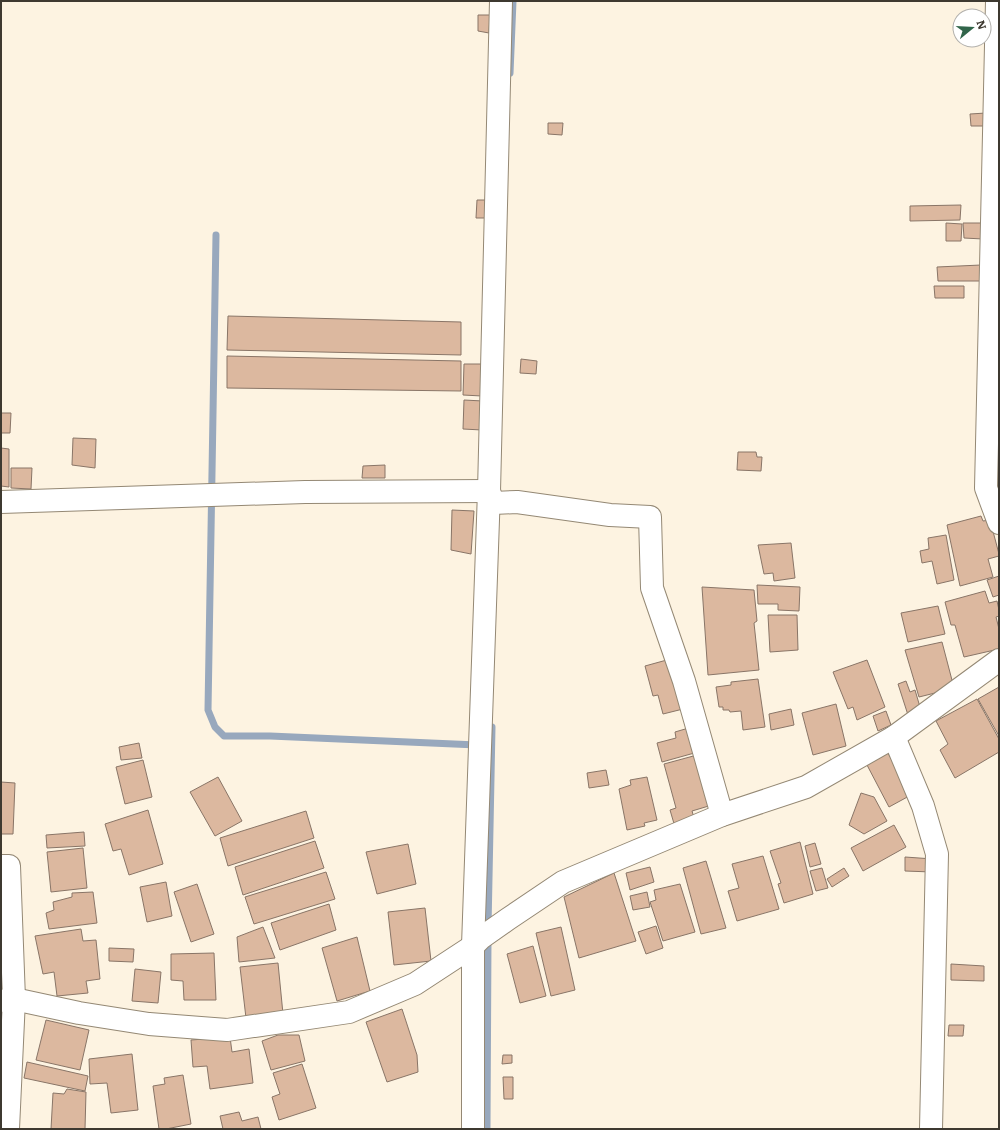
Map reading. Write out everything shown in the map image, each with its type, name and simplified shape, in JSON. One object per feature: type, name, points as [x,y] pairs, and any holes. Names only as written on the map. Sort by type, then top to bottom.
[{"type":"street","points":[[472,1129],[480,746],[498,499],[501,1]]},
{"type":"street","points":[[997,1],[986,488],[999,523]]},
{"type":"street","points":[[1,502],[305,492],[498,499],[610,515],[650,517],[652,588],[684,681],[722,815]]},
{"type":"street","points":[[8,1000],[148,1024],[227,1030],[349,1012],[415,984],[564,882],[722,815],[806,787],[894,737],[999,660]]},
{"type":"street","points":[[894,737],[923,806],[937,854],[931,1129]]},
{"type":"street","points":[[1,866],[9,866],[8,1129]]},
{"type":"building","points":[[478,15],[490,15],[489,33],[478,31]]},
{"type":"building","points":[[986,113],[986,126],[971,126],[970,114]]},
{"type":"building","points":[[548,123],[563,123],[562,135],[548,134]]},
{"type":"building","points":[[477,200],[485,200],[485,218],[476,218]]},
{"type":"building","points":[[961,205],[960,220],[910,221],[910,206]]},
{"type":"building","points":[[946,223],[962,224],[961,241],[946,241]]},
{"type":"building","points":[[963,223],[983,223],[983,239],[964,238]]},
{"type":"building","points":[[981,265],[981,281],[938,281],[937,267]]},
{"type":"building","points":[[934,286],[964,286],[964,298],[935,298]]},
{"type":"building","points":[[228,316],[461,322],[461,355],[227,350]]},
{"type":"building","points":[[227,356],[461,361],[461,391],[227,388]]},
{"type":"building","points":[[521,359],[537,361],[536,374],[520,373]]},
{"type":"building","points":[[464,364],[483,364],[482,396],[463,395]]},
{"type":"building","points":[[464,400],[483,401],[482,430],[463,429]]},
{"type":"building","points":[[1,413],[11,413],[10,433],[1,433]]},
{"type":"building","points":[[73,438],[96,439],[95,468],[72,465]]},
{"type":"building","points":[[1,448],[9,449],[9,487],[1,486]]},
{"type":"building","points":[[738,452],[756,452],[757,457],[762,457],[761,471],[737,470]]},
{"type":"building","points":[[385,465],[385,478],[362,478],[363,466]]},
{"type":"building","points":[[11,468],[32,468],[31,489],[11,488]]},
{"type":"building","points":[[452,510],[474,511],[471,554],[451,550]]},
{"type":"building","points":[[981,516],[983,521],[990,520],[999,554],[999,556],[988,559],[993,577],[960,586],[947,525]]},
{"type":"building","points":[[946,535],[954,580],[937,584],[932,561],[922,563],[920,551],[929,549],[928,538]]},
{"type":"building","points":[[791,543],[795,578],[774,581],[773,573],[764,574],[758,545]]},
{"type":"building","points":[[999,576],[999,595],[993,597],[987,580]]},
{"type":"building","points":[[757,585],[800,587],[799,611],[778,610],[778,604],[758,604]]},
{"type":"building","points":[[702,587],[754,590],[757,621],[754,623],[759,670],[708,675]]},
{"type":"building","points":[[985,591],[989,603],[997,601],[999,616],[996,617],[999,629],[999,649],[964,657],[955,625],[951,625],[945,602]]},
{"type":"building","points":[[938,606],[945,634],[908,642],[901,613]]},
{"type":"building","points":[[768,615],[797,615],[798,650],[770,652]]},
{"type":"building","points":[[942,642],[953,684],[947,690],[919,697],[905,650]]},
{"type":"building","points":[[674,658],[687,708],[663,714],[658,695],[653,696],[645,666]]},
{"type":"building","points":[[867,660],[885,707],[857,720],[853,707],[848,709],[833,672]]},
{"type":"building","points":[[758,679],[765,727],[743,730],[741,711],[730,712],[729,710],[723,710],[723,707],[719,707],[716,687],[731,685],[731,682]]},
{"type":"building","points":[[906,681],[910,692],[915,690],[920,707],[908,715],[898,684]]},
{"type":"building","points":[[999,687],[999,736],[978,699]]},
{"type":"building","points":[[977,699],[999,739],[999,752],[955,778],[940,750],[948,744],[936,721]]},
{"type":"building","points":[[836,704],[846,746],[813,755],[802,713]]},
{"type":"building","points":[[791,709],[794,725],[771,730],[769,714]]},
{"type":"building","points":[[886,711],[891,725],[878,731],[873,716]]},
{"type":"building","points":[[692,727],[698,752],[662,762],[657,743],[676,738],[675,732]]},
{"type":"building","points":[[139,743],[142,758],[121,760],[119,747]]},
{"type":"building","points":[[888,753],[911,795],[889,807],[867,765]]},
{"type":"building","points":[[697,755],[712,805],[692,811],[695,821],[675,827],[670,810],[676,808],[664,764]]},
{"type":"building","points":[[143,760],[152,797],[125,804],[116,767]]},
{"type":"building","points":[[606,770],[609,785],[589,788],[587,773]]},
{"type":"building","points":[[218,777],[242,821],[215,836],[190,792]]},
{"type":"building","points":[[647,777],[657,820],[644,823],[645,826],[627,830],[619,789],[631,785],[630,780]]},
{"type":"building","points":[[1,782],[15,783],[13,834],[1,834]]},
{"type":"building","points":[[861,793],[874,797],[887,821],[864,834],[849,825]]},
{"type":"building","points":[[148,810],[163,864],[129,875],[121,849],[113,851],[105,824]]},
{"type":"building","points":[[306,811],[314,838],[228,866],[220,838]]},
{"type":"building","points":[[894,825],[906,847],[863,871],[851,848]]},
{"type":"building","points":[[84,832],[85,846],[47,848],[46,835]]},
{"type":"building","points":[[315,841],[324,868],[243,895],[235,867]]},
{"type":"building","points":[[800,842],[813,894],[784,903],[778,884],[781,883],[770,851]]},
{"type":"building","points":[[815,843],[821,864],[810,867],[805,846]]},
{"type":"building","points":[[408,844],[416,884],[377,894],[366,852]]},
{"type":"building","points":[[83,848],[87,888],[51,892],[47,852]]},
{"type":"building","points":[[763,856],[779,909],[737,921],[728,891],[739,888],[732,864]]},
{"type":"building","points":[[905,857],[933,859],[932,872],[905,871]]},
{"type":"building","points":[[706,861],[726,928],[701,934],[683,868]]},
{"type":"building","points":[[650,867],[654,882],[630,890],[626,873]]},
{"type":"building","points":[[822,868],[828,888],[816,891],[810,871]]},
{"type":"building","points":[[844,868],[849,876],[832,887],[827,879]]},
{"type":"building","points":[[326,872],[335,899],[254,924],[245,897]]},
{"type":"building","points":[[614,873],[636,941],[579,958],[564,897]]},
{"type":"building","points":[[166,882],[172,916],[147,922],[140,887]]},
{"type":"building","points":[[197,884],[214,934],[191,942],[174,892]]},
{"type":"building","points":[[680,884],[695,932],[663,941],[650,902],[656,900],[654,890]]},
{"type":"building","points":[[93,892],[97,923],[49,929],[46,913],[54,910],[53,902],[72,897],[72,893]]},
{"type":"building","points":[[647,892],[650,907],[633,910],[630,896]]},
{"type":"building","points":[[329,904],[336,930],[280,950],[271,923]]},
{"type":"building","points":[[425,908],[431,961],[394,965],[388,912]]},
{"type":"building","points":[[656,926],[663,948],[646,954],[638,932]]},
{"type":"building","points":[[263,927],[275,958],[239,962],[237,937]]},
{"type":"building","points":[[561,927],[575,990],[551,996],[536,933]]},
{"type":"building","points":[[81,929],[83,941],[96,940],[100,979],[86,981],[88,993],[57,996],[54,972],[43,974],[35,936]]},
{"type":"building","points":[[357,937],[370,991],[337,1001],[322,948]]},
{"type":"building","points":[[533,946],[546,996],[520,1003],[507,954]]},
{"type":"building","points":[[109,948],[134,949],[133,962],[109,961]]},
{"type":"building","points":[[214,953],[216,1000],[184,1000],[183,981],[171,980],[171,954]]},
{"type":"building","points":[[278,963],[283,1014],[246,1018],[240,967]]},
{"type":"building","points":[[951,964],[984,966],[984,981],[951,980]]},
{"type":"building","points":[[135,969],[161,972],[158,1003],[132,1001]]},
{"type":"building","points":[[402,1009],[417,1055],[418,1072],[387,1082],[366,1022]]},
{"type":"building","points":[[46,1020],[89,1030],[80,1070],[36,1060]]},
{"type":"building","points":[[949,1025],[964,1025],[963,1036],[948,1036]]},
{"type":"building","points":[[278,1035],[299,1035],[305,1061],[271,1070],[262,1041]]},
{"type":"building","points":[[230,1037],[232,1052],[249,1049],[253,1083],[210,1089],[207,1066],[193,1067],[191,1040]]},
{"type":"building","points":[[132,1054],[138,1110],[111,1113],[107,1083],[90,1084],[89,1059]]},
{"type":"building","points":[[503,1055],[512,1055],[512,1063],[502,1064]]},
{"type":"building","points":[[27,1062],[88,1076],[85,1091],[24,1078]]},
{"type":"building","points":[[302,1064],[316,1108],[279,1120],[272,1097],[280,1094],[273,1073]]},
{"type":"building","points":[[183,1075],[191,1124],[159,1129],[153,1086],[165,1084],[164,1078]]},
{"type":"building","points":[[503,1077],[513,1077],[513,1099],[504,1099]]},
{"type":"building","points":[[67,1089],[86,1092],[85,1129],[51,1129],[53,1093],[64,1094]]},
{"type":"building","points":[[239,1112],[242,1121],[258,1117],[261,1129],[223,1129],[220,1116]]},
{"type":"waterway","points":[[510,73],[513,1]]},
{"type":"waterway","points":[[216,235],[208,710],[215,727],[224,736],[270,736],[477,745]]},
{"type":"waterway","points":[[488,928],[492,727]]},
{"type":"waterway","points":[[487,1129],[488,939]]}]
